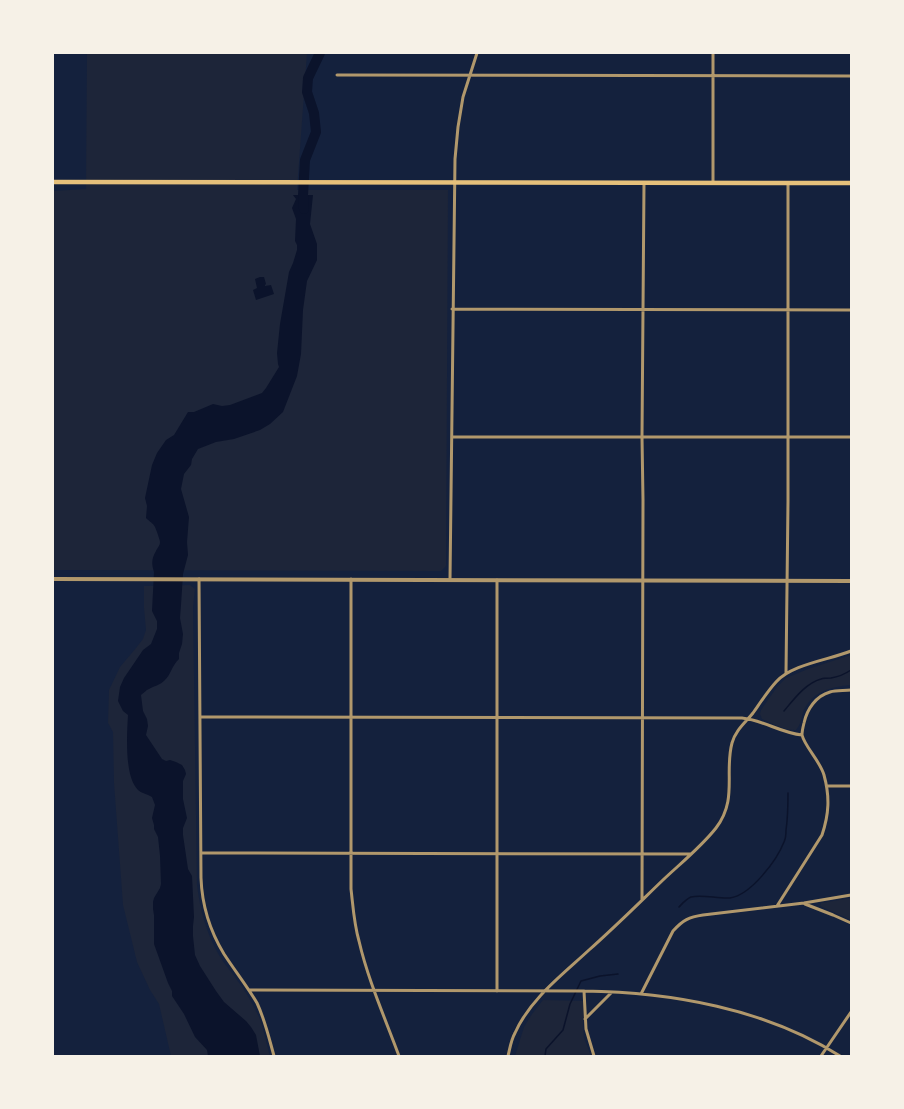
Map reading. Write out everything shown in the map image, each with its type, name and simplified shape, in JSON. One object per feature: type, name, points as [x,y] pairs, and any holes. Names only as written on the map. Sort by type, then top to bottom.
[{"type":"main road","points":[[53,182],[851,183]]},
{"type":"street","points":[[450,580],[454,159],[463,97],[477,53]]},
{"type":"street","points":[[713,53],[713,183]]},
{"type":"street","points":[[337,75],[851,76]]},
{"type":"street","points":[[642,899],[642,437],[644,183]]},
{"type":"street","points":[[786,673],[788,183]]},
{"type":"street","points":[[452,309],[851,310]]},
{"type":"street","points":[[452,437],[851,437]]},
{"type":"street","points":[[53,579],[851,580]]},
{"type":"street","points":[[199,579],[201,853],[202,890],[204,903],[211,928],[217,941],[249,990],[263,1016],[274,1056]]},
{"type":"street","points":[[351,580],[350,853],[354,921],[374,990],[399,1056]]},
{"type":"street","points":[[497,580],[497,991]]},
{"type":"street","points":[[508,1056],[514,1033],[528,1010],[544,991],[616,926],[642,899],[690,854],[719,823],[724,812],[730,787],[730,757],[732,742],[741,727],[774,685],[786,673],[851,651]]},
{"type":"street","points":[[777,906],[822,835],[828,811],[827,786],[824,774],[821,766],[802,735],[805,718],[808,710],[817,699],[837,690],[851,690]]},
{"type":"street","points":[[200,717],[748,719],[794,734],[802,735]]},
{"type":"street","points":[[827,786],[851,786]]},
{"type":"street","points":[[201,853],[690,854]]},
{"type":"street","points":[[641,994],[674,932],[682,922],[693,917],[703,915],[804,903],[851,895]]},
{"type":"street","points":[[804,903],[833,914],[851,923]]},
{"type":"street","points":[[249,990],[583,991],[641,994],[685,1000],[725,1008],[768,1021],[796,1033],[840,1056]]},
{"type":"street","points":[[583,991],[587,1033],[594,1056]]},
{"type":"street","points":[[586,1019],[613,992]]},
{"type":"street","points":[[821,1056],[851,1012]]},
{"type":"shaded area","points":[[87,53],[307,53],[297,190],[448,190],[446,566],[441,571],[53,570],[53,191],[86,189]]},
{"type":"shaded area","points":[[293,195],[313,195],[310,224],[317,244],[317,260],[307,281],[303,310],[301,354],[297,376],[283,412],[270,424],[260,430],[234,439],[216,442],[198,449],[192,459],[191,465],[184,474],[181,489],[189,517],[187,542],[188,555],[183,574],[180,618],[183,634],[182,644],[179,659],[166,679],[161,684],[148,689],[141,695],[143,711],[147,719],[148,726],[146,735],[162,759],[166,761],[170,760],[182,765],[186,774],[183,781],[183,799],[187,818],[183,828],[183,835],[188,869],[192,876],[194,917],[193,936],[195,955],[200,966],[224,1002],[251,1027],[256,1035],[260,1056],[208,1056],[207,1050],[195,1037],[184,1014],[172,996],[172,991],[154,944],[153,902],[161,884],[158,837],[154,829],[152,818],[155,805],[152,797],[138,790],[130,775],[127,754],[128,715],[123,711],[118,701],[120,687],[124,678],[143,650],[151,644],[157,629],[157,621],[152,611],[154,572],[152,561],[160,542],[153,524],[146,518],[147,506],[145,498],[152,465],[157,453],[166,440],[174,435],[188,412],[194,412],[213,404],[222,406],[230,405],[262,393],[279,367],[277,353],[280,324],[289,272],[297,250],[295,241],[296,219],[292,208],[296,199]]},
{"type":"shaded area","points":[[264,277],[266,284],[265,286],[271,285],[274,294],[256,300],[253,290],[257,288],[255,279]]},
{"type":"shaded area","points":[[190,585],[195,589],[193,607],[198,894],[204,921],[214,947],[257,1012],[270,1056],[171,1056],[159,1004],[150,990],[137,962],[123,905],[114,783],[113,732],[108,723],[109,690],[120,667],[143,639],[146,630],[144,586]]},
{"type":"shaded area","points":[[851,655],[851,685],[823,691],[811,699],[803,712],[800,724],[796,730],[783,728],[762,719],[760,714],[761,710],[777,687],[786,678]]},
{"type":"shaded area","points":[[851,898],[851,920],[820,906],[821,903]]},
{"type":"shaded area","points":[[543,1000],[586,1001],[583,1025],[584,1038],[591,1056],[515,1056],[524,1027]]},
{"type":"waterway","points":[[304,209],[303,195],[305,160],[316,132],[314,113],[307,92],[308,78],[320,53]]},
{"type":"waterway","points":[[784,711],[810,684],[822,679],[839,676],[851,670]]},
{"type":"waterway","points":[[679,907],[686,900],[695,896],[730,898],[746,891],[762,876],[776,858],[785,840],[788,816],[788,793]]},
{"type":"waterway","points":[[545,1056],[546,1049],[563,1030],[570,1004],[581,981],[600,976],[618,974]]}]
